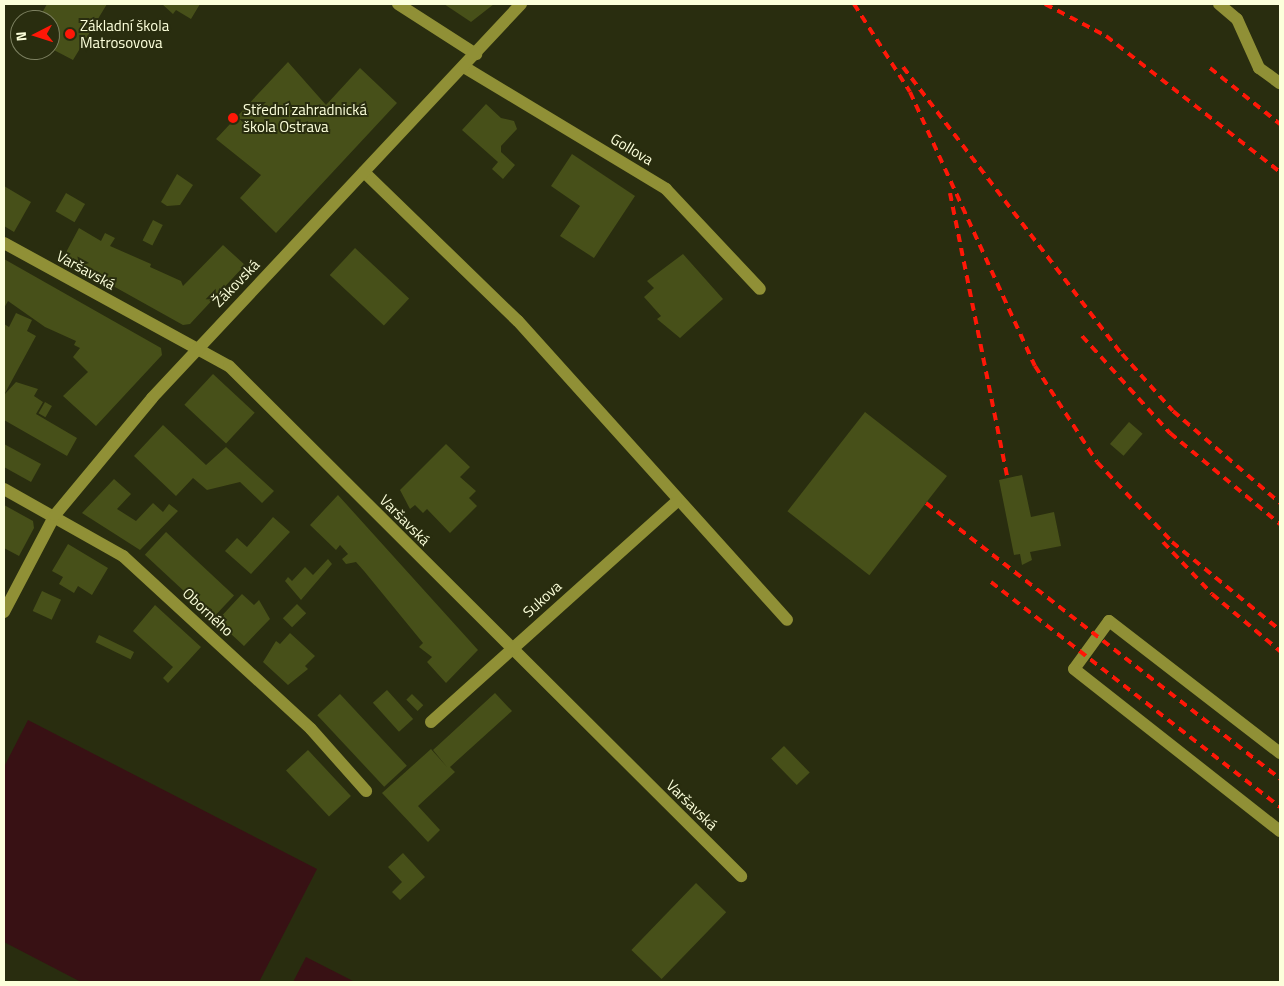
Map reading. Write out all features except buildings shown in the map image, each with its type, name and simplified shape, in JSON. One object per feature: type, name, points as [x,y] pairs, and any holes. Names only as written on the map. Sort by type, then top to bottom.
[{"type":"street","points":[[398,4],[476,54]]},
{"type":"street","name":"Žákovská","points":[[4,609],[55,515],[195,349],[464,67],[521,4]]},
{"type":"street","points":[[1219,4],[1237,18],[1259,68],[1280,83]]},
{"type":"street","name":"Gollova","points":[[464,67],[666,189],[760,289]]},
{"type":"street","points":[[364,172],[518,321],[676,502],[787,620]]},
{"type":"street","name":"Varšavská","points":[[4,242],[195,349],[229,366],[510,650],[741,876]]},
{"type":"street","name":"Oborného","points":[[4,489],[55,515],[123,556],[311,729],[366,791]]},
{"type":"street","name":"Sukova","points":[[431,722],[676,502]]},
{"type":"street","points":[[1280,753],[1109,621],[1074,669],[1280,831]]},
{"type":"shaded area","points":[[28,720],[317,869],[259,982],[81,982],[4,942],[4,767]]},
{"type":"shaded area","points":[[306,957],[355,982],[293,982]]},
{"type":"railway","points":[[854,4],[910,92],[1035,366],[1097,462],[1172,542],[1280,630]]},
{"type":"railway","points":[[1045,4],[1106,36],[1280,172]]},
{"type":"railway","points":[[903,67],[1122,354],[1173,411],[1280,503]]},
{"type":"railway","points":[[1210,68],[1280,124]]},
{"type":"railway","points":[[950,193],[1007,475]]},
{"type":"railway","points":[[1082,336],[1170,433],[1280,524]]},
{"type":"railway","points":[[926,503],[1280,779]]},
{"type":"railway","points":[[1163,542],[1212,594],[1280,651]]},
{"type":"railway","points":[[991,582],[1280,807]]},
{"type":"place","name":"Základní škola Matrosovova","points":[[70,34]]},
{"type":"place","name":"Střední zahradnická škola Ostrava","points":[[233,118]]}]
